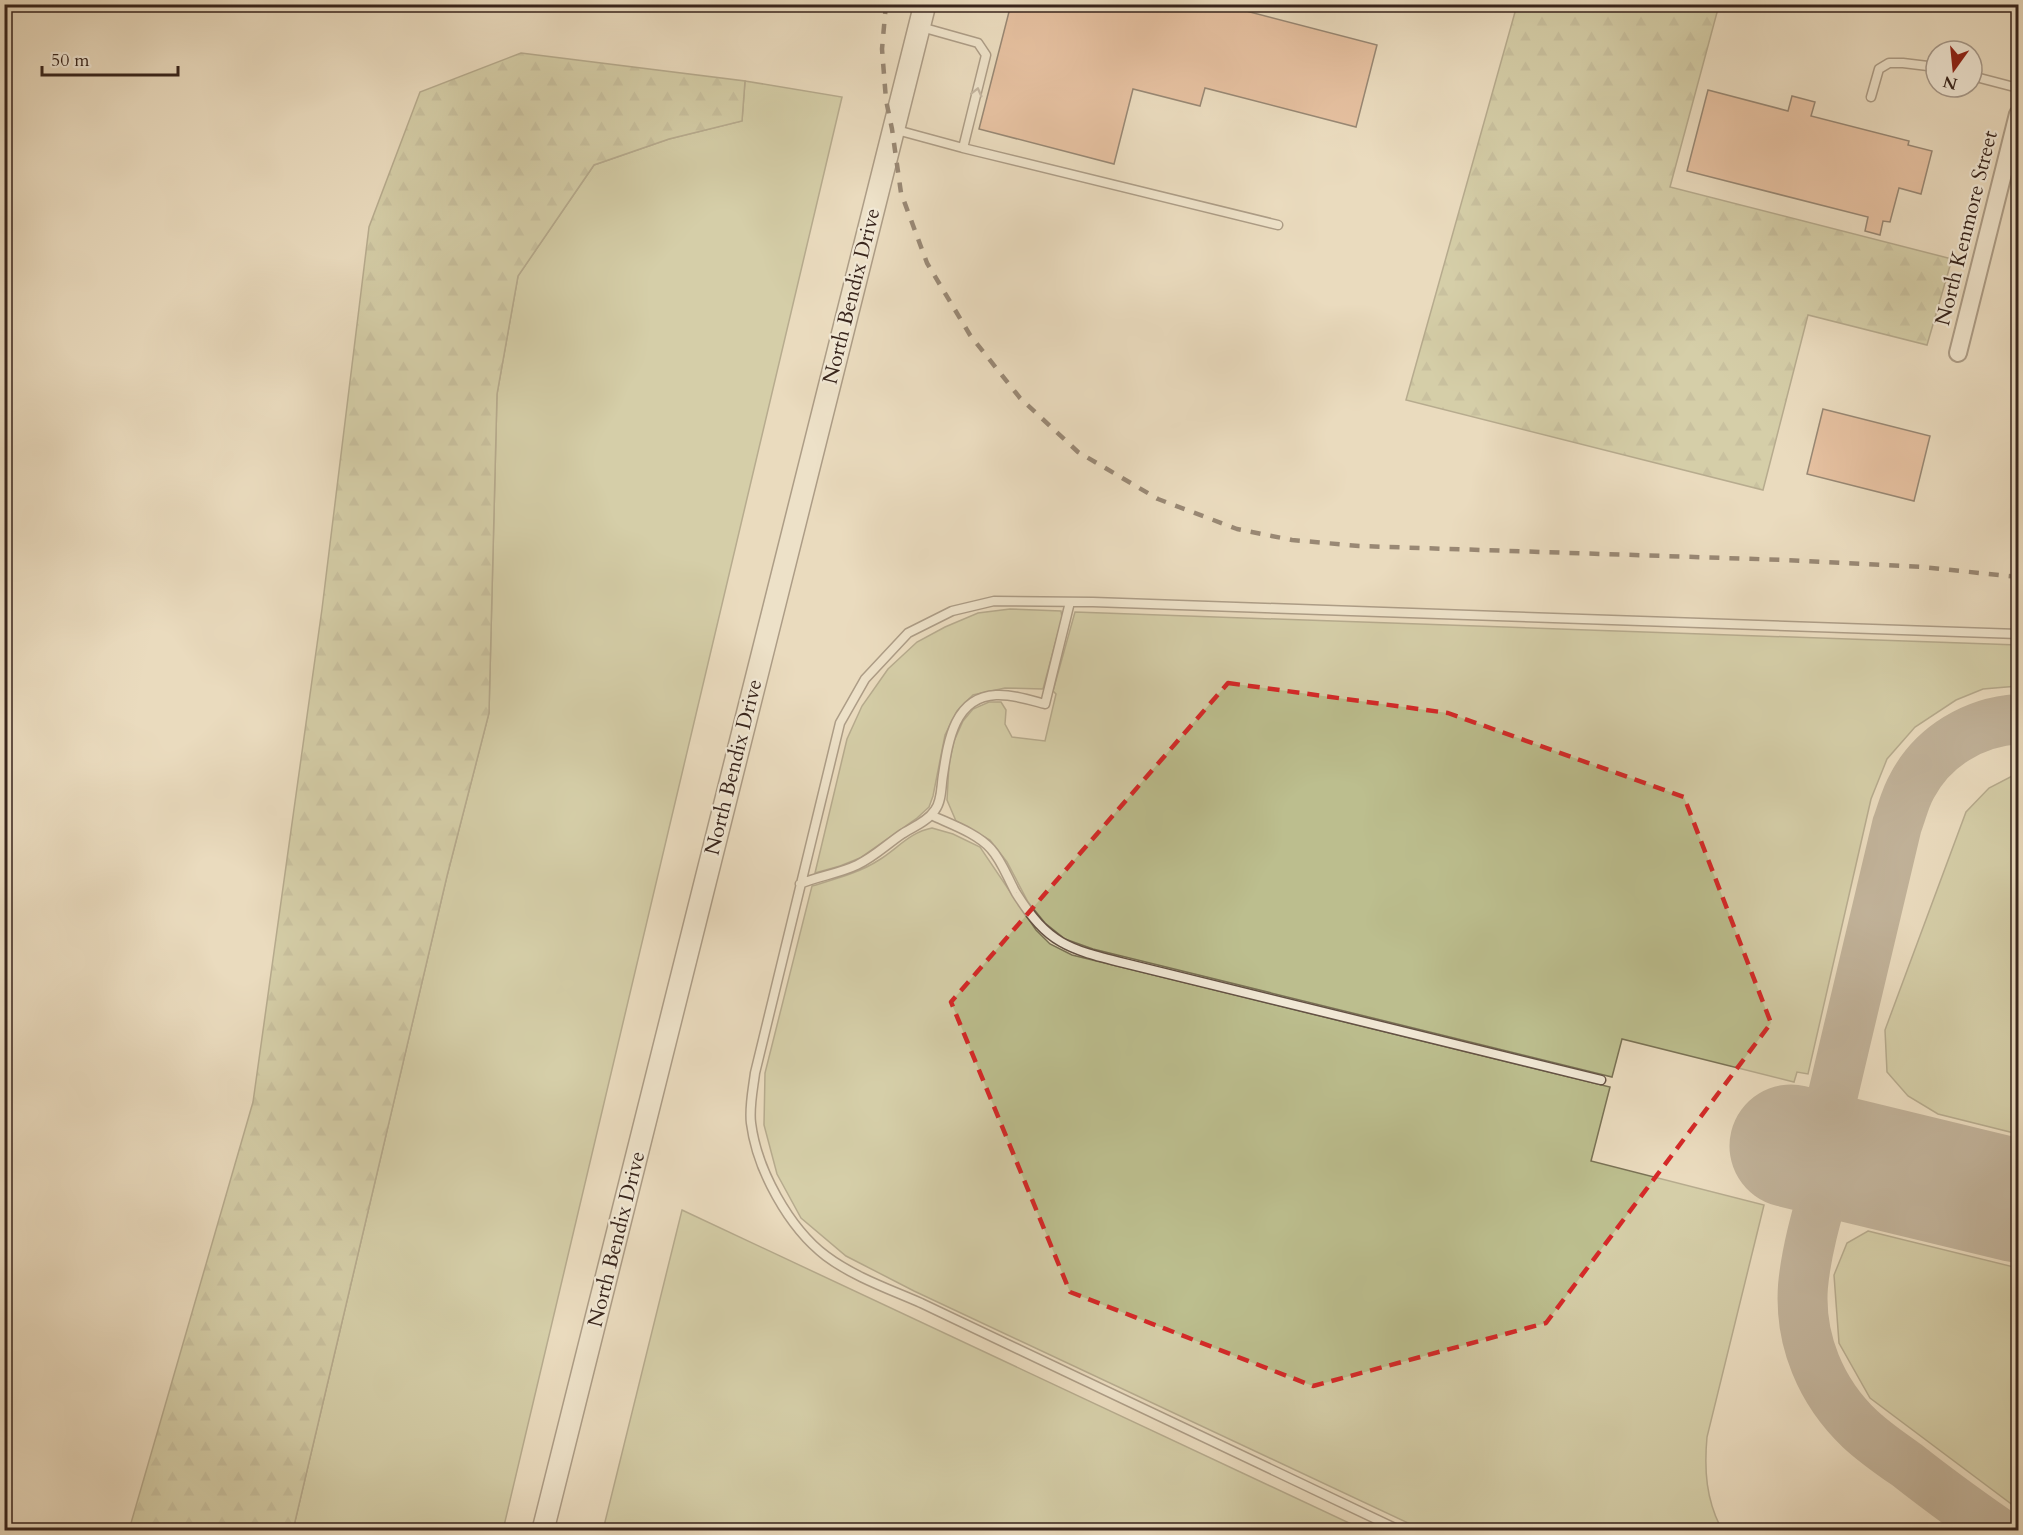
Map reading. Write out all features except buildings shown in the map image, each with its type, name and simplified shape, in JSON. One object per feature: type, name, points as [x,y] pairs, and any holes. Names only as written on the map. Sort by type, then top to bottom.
[{"type":"street","name":"North Bendix Drive","points":[[543,1530],[925,4]]},
{"type":"street","name":"North Kenmore Street","points":[[1958,353],[2018,120]]},
{"type":"lane","points":[[919,27],[978,43],[986,55],[963,148]]},
{"type":"lane","points":[[1871,98],[1879,69],[1890,63],[1924,66]]},
{"type":"lane","points":[[1984,79],[2019,88]]},
{"type":"lane","points":[[892,129],[1278,225]]},
{"type":"lane","points":[[1399,1530],[921,1303],[859,1276],[825,1256],[793,1222],[765,1177],[751,1124],[755,1073],[840,723],[865,680],[908,633],[952,611],[993,601],[2019,634]]},
{"type":"lane","points":[[800,884],[864,862],[931,815],[940,801],[954,724],[964,709],[974,700],[997,695],[1045,704],[1070,602]]},
{"type":"lane","points":[[931,815],[979,839],[991,848],[1015,891],[1038,925],[1051,937],[1066,945],[1115,961],[1601,1080]]},
{"type":"highlighted area","points":[[1228,683],[1448,713],[1684,797],[1771,1023],[1546,1323],[1313,1386],[1070,1292],[951,1002]]},
{"type":"green space","points":[[1517,5],[1719,5],[1670,187],[1952,259],[1927,345],[1808,315],[1763,490],[1406,400]]},
{"type":"green space","points":[[521,53],[745,81],[742,121],[669,139],[594,165],[518,276],[497,394],[489,713],[447,876],[293,1530],[129,1530],[253,1102],[322,609],[369,227],[420,92]]},
{"type":"green space","points":[[745,81],[842,97],[503,1530],[293,1530],[447,876],[489,713],[497,394],[518,276],[594,165],[669,139],[742,121]]},
{"type":"green space","points":[[1010,609],[1061,611],[1062,618],[1043,689],[1005,688],[973,695],[957,711],[945,735],[929,807],[860,858],[815,873],[847,739],[862,706],[888,669],[917,642],[945,627],[978,613]]},
{"type":"green space","points":[[1075,612],[2018,645],[2018,686],[1983,689],[1956,700],[1915,727],[1887,759],[1871,799],[1808,1074],[1797,1072],[1794,1082],[1622,1039],[1612,1077],[1093,949],[1065,939],[1045,923],[1028,902],[1007,862],[990,840],[956,821],[947,800],[949,764],[954,741],[963,721],[973,709],[989,702],[1001,702],[1006,710],[1005,724],[1012,737],[1045,741],[1056,694],[1053,691]]},
{"type":"green space","points":[[2018,773],[2018,1134],[1938,1114],[1908,1096],[1887,1072],[1885,1030],[1966,812],[1989,788]]},
{"type":"green space","points":[[932,828],[953,834],[980,847],[1036,930],[1050,944],[1072,955],[1610,1087],[1591,1161],[1764,1205],[1707,1437],[1707,1485],[1712,1507],[1722,1530],[1423,1530],[914,1291],[846,1256],[801,1218],[777,1174],[764,1125],[765,1073],[812,886],[863,869],[886,856],[910,837]]},
{"type":"green space","points":[[682,1210],[1364,1530],[603,1530]]},
{"type":"green space","points":[[1868,1231],[2018,1268],[2018,1509],[1870,1398],[1839,1343],[1834,1275],[1847,1243]]},
{"type":"taxiway","points":[[1819,1153],[1897,825],[1905,800],[1921,772],[1943,748],[1956,739],[1986,725],[2018,719]]},
{"type":"taxiway","points":[[1833,1157],[1811,1237],[1803,1286],[1805,1326],[1815,1364],[1834,1399],[1860,1429],[1995,1530]]},
{"type":"runway","points":[[1791,1146],[2018,1201]]},
{"type":"railway","points":[[886,4],[882,49],[886,100],[901,193],[927,263],[970,335],[1020,398],[1078,452],[1158,499],[1237,529],[1292,540],[1359,546],[1786,560],[1922,567],[2018,577]]}]
